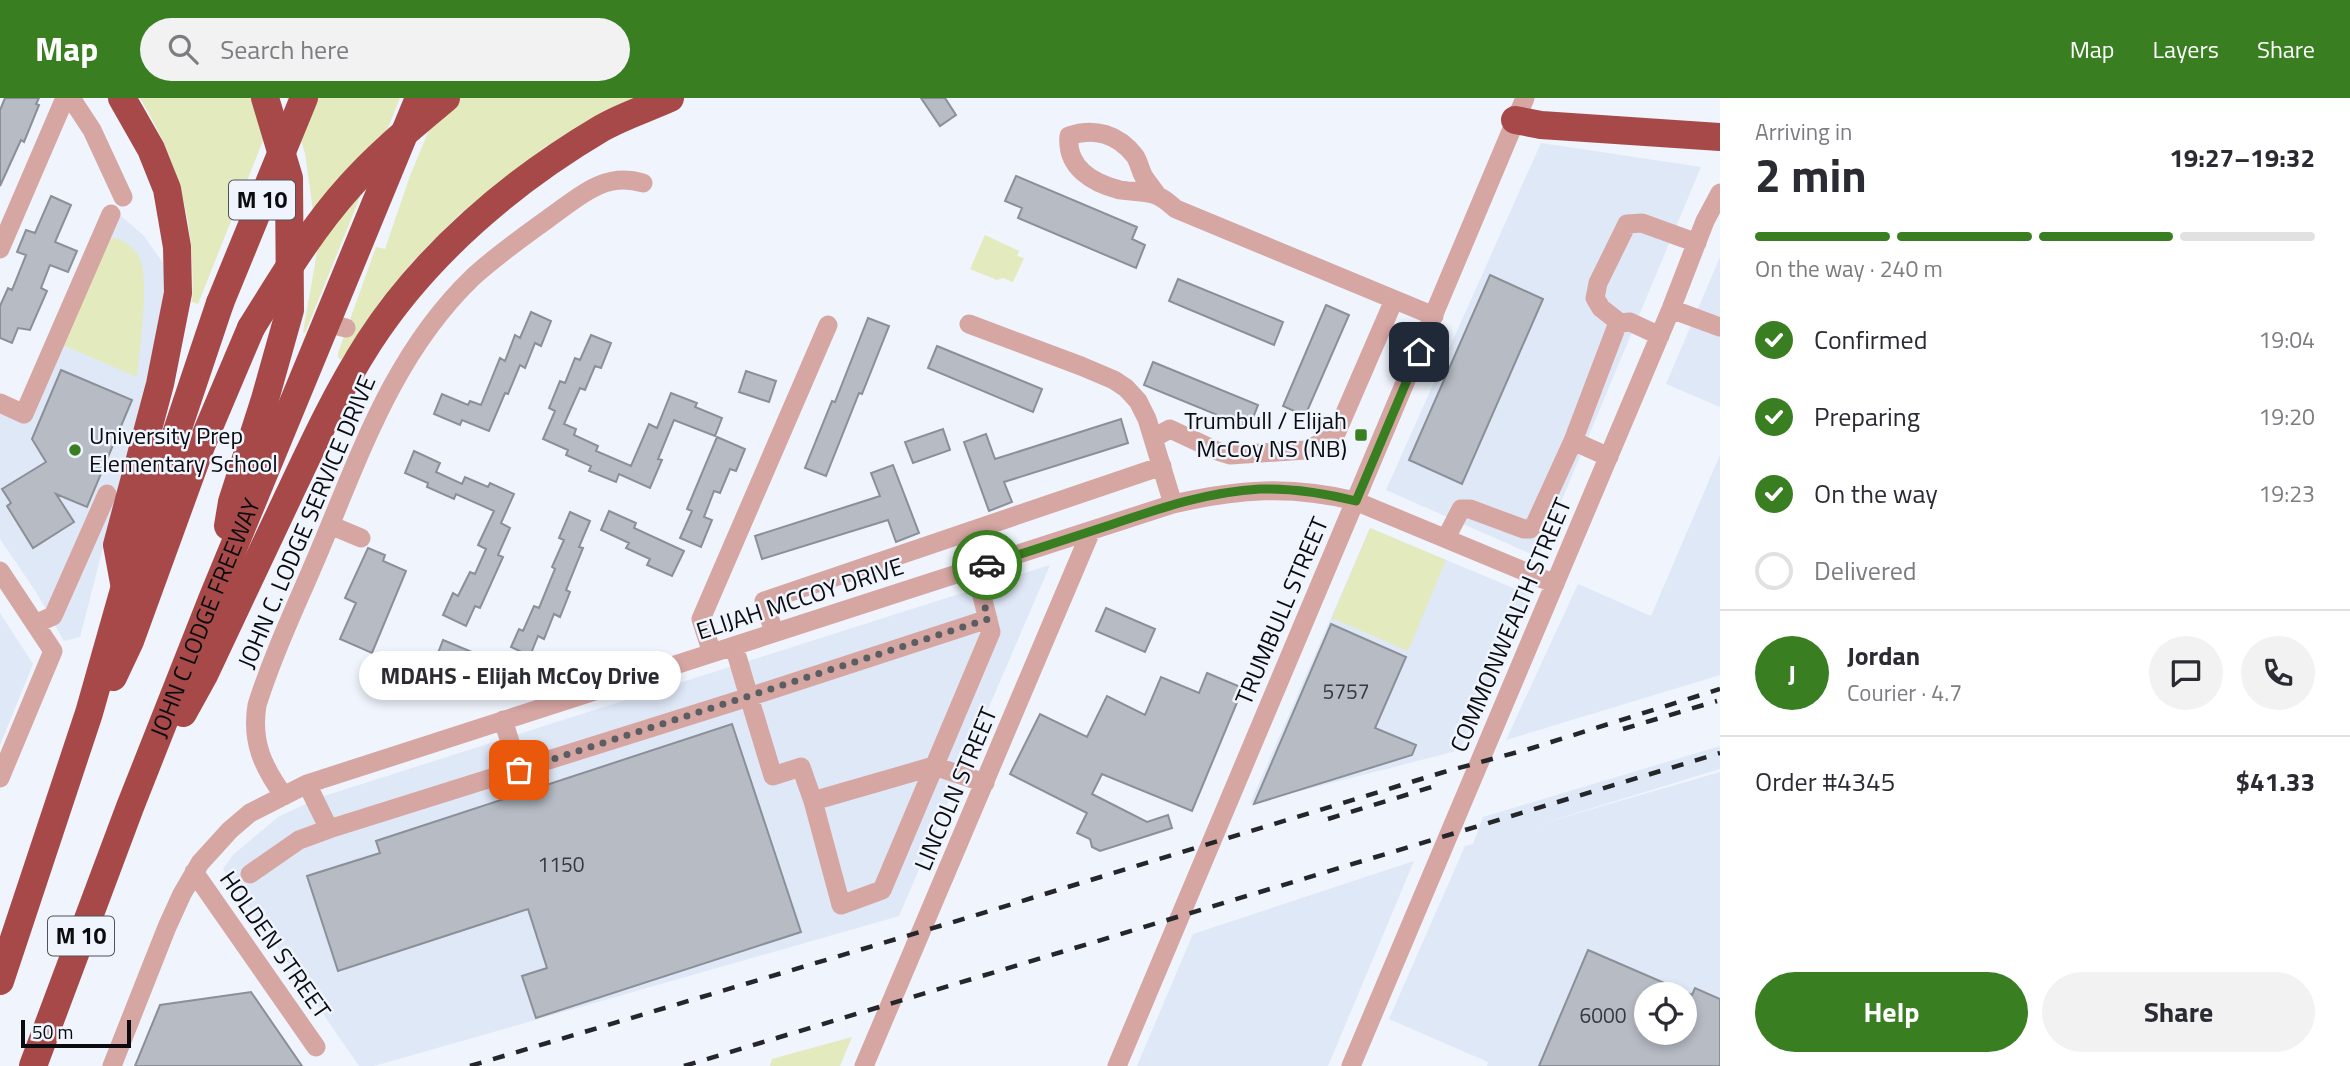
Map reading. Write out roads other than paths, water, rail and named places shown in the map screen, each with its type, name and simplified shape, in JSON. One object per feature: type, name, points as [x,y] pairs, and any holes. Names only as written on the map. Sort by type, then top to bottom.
[{"type":"highway","points":[[122,98],[151,149],[166,190],[173,215],[177,247],[178,293],[160,384],[117,545],[125,586]]},
{"type":"highway","points":[[213,597],[232,502],[290,310],[289,178],[265,98]]},
{"type":"highway","name":"M 10","points":[[0,981],[89,713],[125,586],[220,303],[304,98]]},
{"type":"highway","name":"JOHN C LODGE FREEWAY","points":[[33,1066],[130,807],[213,597],[347,337],[419,98]]},
{"type":"highway","points":[[89,713],[118,668],[130,641],[201,446],[251,328],[298,254],[348,188],[380,154],[446,98]]},
{"type":"highway","points":[[130,807],[204,675],[333,401],[347,337],[402,296],[449,246],[495,203],[534,172],[604,127],[670,98]]},
{"type":"highway","points":[[1520,109],[1541,125],[1720,136]]},
{"type":"street","points":[[0,249],[65,98]]},
{"type":"street","points":[[71,98],[92,130],[123,197]]},
{"type":"street","name":"TRUMBULL STREET","points":[[1116,1066],[1520,109]]},
{"type":"street","name":"JOHN C. LODGE SERVICE DRIVE","points":[[284,796],[266,770],[258,751],[254,730],[257,705],[387,391],[425,331],[448,303],[507,248],[604,181],[629,180],[643,183]]},
{"type":"street","points":[[1157,195],[1176,209],[1434,316]]},
{"type":"street","name":"COMMONWEALTH STREET","points":[[1351,1066],[1717,198]]},
{"type":"street","points":[[0,403],[24,414],[111,214]]},
{"type":"street","points":[[1660,337],[1630,322],[1619,323],[1601,308],[1595,298],[1598,283],[1626,224],[1642,223],[1697,243]]},
{"type":"street","points":[[1155,437],[1170,429],[1230,455],[1306,450],[1321,445],[1335,436],[1394,300]]},
{"type":"street","points":[[1671,309],[1720,327]]},
{"type":"street","points":[[1446,538],[1461,509],[1470,509],[1524,529],[1530,529],[1535,524],[1573,441],[1619,323]]},
{"type":"street","points":[[969,324],[1114,380],[1126,388],[1138,401],[1155,437],[1174,504]]},
{"type":"street","points":[[712,653],[701,619],[828,326]]},
{"type":"street","points":[[1573,441],[1609,457]]},
{"type":"street","points":[[774,632],[765,601],[1162,466]]},
{"type":"street","name":"ELIJAH MCCOY DRIVE","points":[[284,796],[307,784],[503,720],[1174,504],[1210,495],[1262,489],[1314,492],[1356,501],[1555,584]]},
{"type":"street","points":[[35,624],[53,616],[107,494]]},
{"type":"street","points":[[330,525],[361,538]]},
{"type":"street","name":"LINCOLN STREET","points":[[864,1066],[1091,531]]},
{"type":"street","points":[[734,646],[773,776],[801,767],[841,905],[882,890],[991,632],[975,568]]},
{"type":"street","points":[[0,571],[53,651],[0,778]]},
{"type":"street","points":[[250,874],[299,840],[329,829],[988,619]]},
{"type":"street","points":[[503,720],[519,770]]},
{"type":"street","points":[[813,801],[934,766],[985,783]]},
{"type":"street","points":[[307,784],[329,829]]},
{"type":"street","points":[[112,1066],[167,927],[194,872],[208,853],[242,820],[258,807],[284,796]]},
{"type":"street","name":"HOLDEN STREET","points":[[194,872],[316,1046]]},
{"type":"railway","points":[[470,1066],[1444,772],[1529,749],[1720,689]]},
{"type":"railway","points":[[1623,729],[1717,701]]},
{"type":"railway","points":[[684,1066],[1720,753]]},
{"type":"railway","points":[[1328,819],[1435,786]]},
{"type":"place","name":"Trumbull / Elijah McCoy NS (NB)","points":[[1361,435]]},
{"type":"place","name":"University Prep Elementary School","points":[[75,450]]},
{"type":"place","name":"MDAHS - Elijah McCoy Drive","points":[[519,770]]}]
